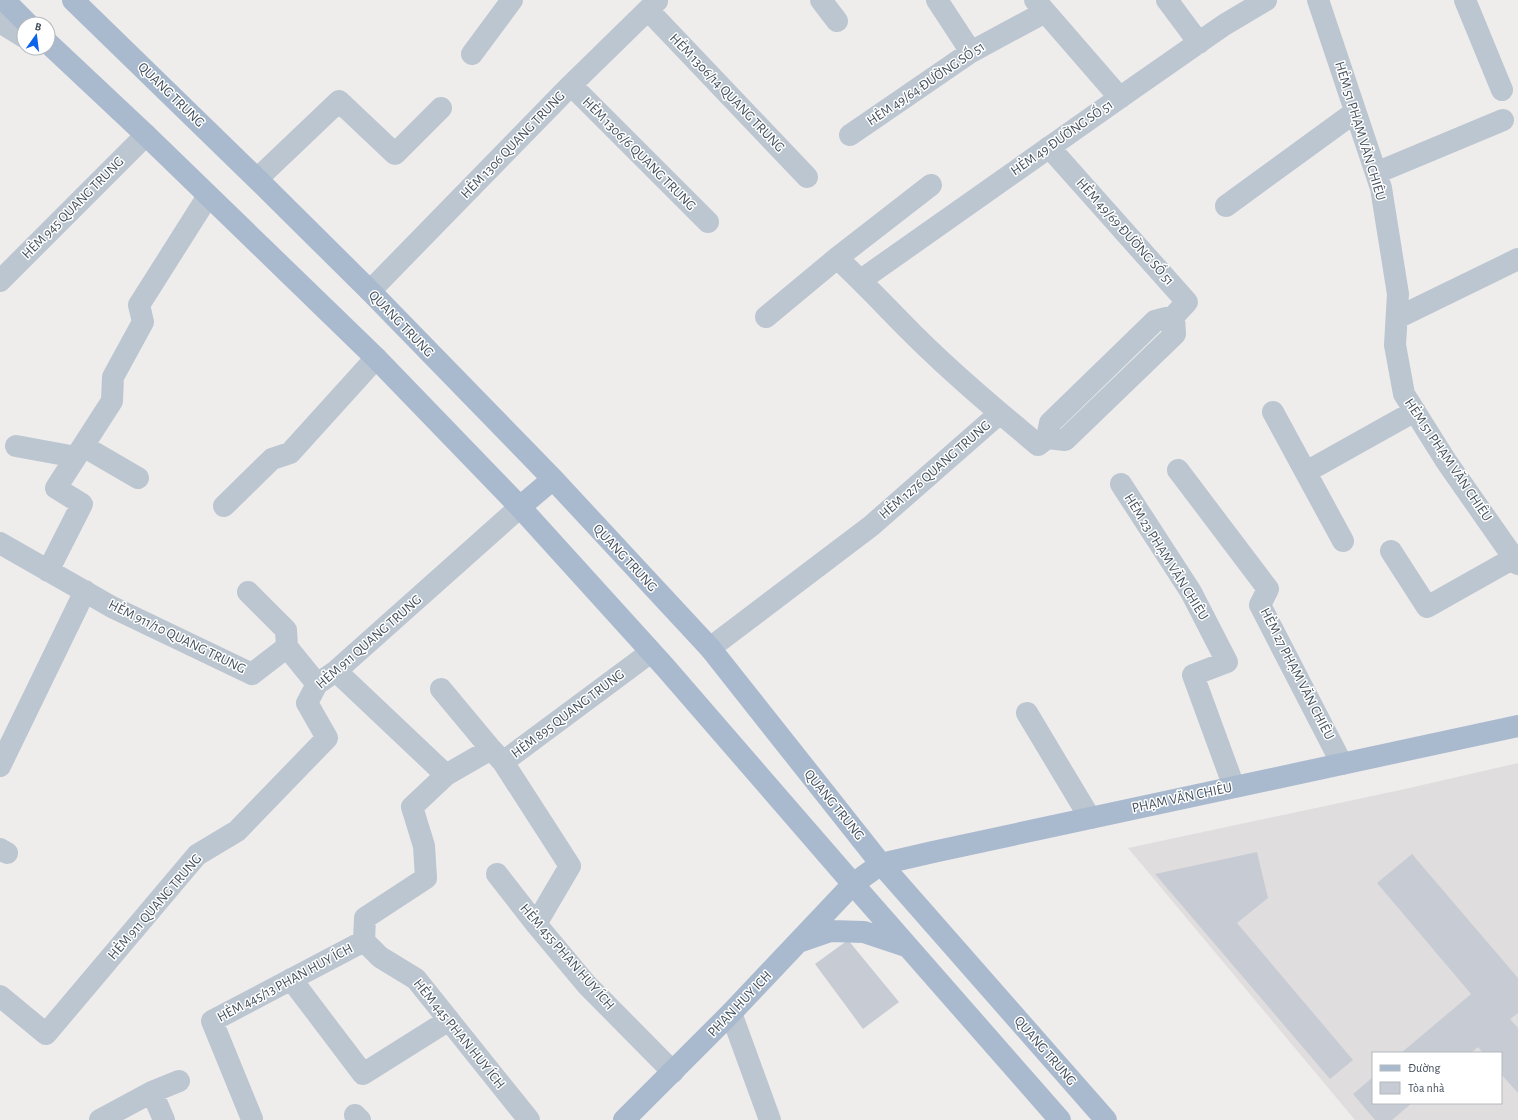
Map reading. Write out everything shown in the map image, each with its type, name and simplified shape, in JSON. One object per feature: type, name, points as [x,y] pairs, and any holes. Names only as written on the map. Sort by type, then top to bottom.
[{"type":"main road","points":[[4,0],[20,16]]},
{"type":"main road","name":"QUANG TRUNG","points":[[73,0],[370,291],[553,479],[710,648],[881,864],[1106,1120]]},
{"type":"main road","points":[[56,52],[146,135],[376,358],[520,507],[651,652],[1060,1120]]},
{"type":"main road","points":[[520,507],[553,479]]},
{"type":"main road","name":"PHẠM VĂN CHIÊU","points":[[853,884],[881,864],[1518,726]]},
{"type":"main road","name":"PHAN HUY ICH","points":[[624,1120],[731,1013],[853,884]]},
{"type":"main road","points":[[798,942],[830,931],[864,932],[907,946]]},
{"type":"street","name":"QUANG TRUNG","points":[[82,0],[105,31]]},
{"type":"street","points":[[472,54],[512,0]]},
{"type":"street","points":[[821,0],[837,21]]},
{"type":"street","points":[[937,0],[971,52]]},
{"type":"street","points":[[1167,0],[1199,42]]},
{"type":"street","name":"HẺM 49 ĐƯỜNG SỐ 51","points":[[861,280],[1199,42],[1266,0]]},
{"type":"street","name":"HẺM 51 PHẠM VĂN CHIÊU","points":[[1318,0],[1381,188],[1398,294],[1395,345],[1404,394],[1446,460],[1516,561]]},
{"type":"street","points":[[1465,0],[1502,90]]},
{"type":"street","name":"HẺM 1306 QUANG TRUNG","points":[[370,291],[571,85],[652,5]]},
{"type":"street","name":"HẺM 1306/14 QUANG TRUNG","points":[[652,5],[807,177]]},
{"type":"street","name":"HẺM 49/64 ĐƯỜNG SỐ 51","points":[[850,135],[1040,6],[1120,98]]},
{"type":"street","points":[[0,22],[16,32]]},
{"type":"street","points":[[53,56],[75,70]]},
{"type":"street","name":"HẺM 1306/6 QUANG TRUNG","points":[[571,85],[708,222]]},
{"type":"street","points":[[257,179],[339,101],[395,154],[441,108]]},
{"type":"street","points":[[1226,206],[1355,112]]},
{"type":"street","points":[[1376,173],[1503,120]]},
{"type":"street","name":"HẺM 945 QUANG TRUNG","points":[[0,281],[146,135]]},
{"type":"street","name":"HẺM 49/69 ĐƯỜNG SỐ 51","points":[[1049,147],[1181,309]]},
{"type":"street","points":[[766,317],[837,258],[932,185]]},
{"type":"street","points":[[48,571],[82,504],[56,488],[112,401],[113,377],[143,322],[140,304],[208,196]]},
{"type":"street","name":"HẺM 1276 QUANG TRUNG","points":[[710,648],[871,526],[1000,413],[912,334],[861,280],[837,258]]},
{"type":"street","points":[[1397,318],[1518,259]]},
{"type":"street","points":[[1000,413],[1038,445],[1047,438],[1050,423],[1155,321],[1181,309]]},
{"type":"street","points":[[1047,438],[1065,440],[1124,384],[1175,334],[1181,309]]},
{"type":"street","points":[[224,506],[272,459],[290,453],[376,358]]},
{"type":"street","points":[[1108,367],[1124,384]]},
{"type":"street","points":[[1306,472],[1415,411]]},
{"type":"street","points":[[1273,412],[1343,541]]},
{"type":"street","points":[[16,446],[80,451],[138,478]]},
{"type":"street","name":"HẺM 27 PHẠM VĂN CHIÊU","points":[[1178,470],[1268,589],[1260,605],[1342,764]]},
{"type":"street","name":"HẺM 23 PHẠM VĂN CHIÊU","points":[[1121,484],[1191,592],[1227,662],[1193,675],[1234,787]]},
{"type":"street","name":"HẺM 911 QUANG TRUNG","points":[[0,996],[46,1034],[197,855],[237,831],[327,738],[307,703],[316,684],[336,672],[520,507]]},
{"type":"street","name":"HẺM 911/10 QUANG TRUNG","points":[[0,544],[112,607],[252,674],[287,647]]},
{"type":"street","points":[[1391,552],[1427,607],[1516,561]]},
{"type":"street","points":[[0,766],[85,591]]},
{"type":"street","points":[[248,592],[286,630],[287,647],[316,684]]},
{"type":"street","name":"HẺM 895 QUANG TRUNG","points":[[536,924],[570,866],[497,755],[651,652]]},
{"type":"street","points":[[336,672],[446,775]]},
{"type":"street","points":[[364,941],[364,918],[426,878],[424,846],[412,806],[446,775],[497,755],[442,689]]},
{"type":"street","points":[[1027,713],[1090,818]]},
{"type":"street","name":"HẺM 455 PHAN HUY ÍCH","points":[[497,874],[536,924],[588,985],[673,1072]]},
{"type":"street","name":"HẺM 445/13 PHAN HUY ÍCH","points":[[252,1119],[212,1021],[364,941]]},
{"type":"street","name":"HẺM 445 PHAN HUY ÍCH","points":[[364,941],[380,957],[416,979],[529,1120]]},
{"type":"street","points":[[291,979],[363,1074],[449,1020]]},
{"type":"street","points":[[731,1013],[770,1120]]},
{"type":"street","points":[[100,1120],[152,1092],[178,1081]]},
{"type":"street","points":[[152,1092],[164,1120]]},
{"type":"shaded area","points":[[1518,763],[1518,1120],[1355,1120],[1128,848],[1405,789]]},
{"type":"building","points":[[1257,852],[1268,898],[1237,923],[1353,1060],[1330,1079],[1155,874]]},
{"type":"building","points":[[1412,854],[1518,978],[1518,1013],[1510,1019],[1518,1028],[1518,1093],[1502,1075],[1502,1052],[1482,1052],[1478,1047],[1472,1052],[1402,1052],[1471,994],[1377,883]]},
{"type":"building","points":[[848,940],[899,1002],[863,1029],[815,964]]},
{"type":"building","points":[[1372,1078],[1372,1104],[1411,1104],[1392,1120],[1375,1120],[1353,1094]]}]
